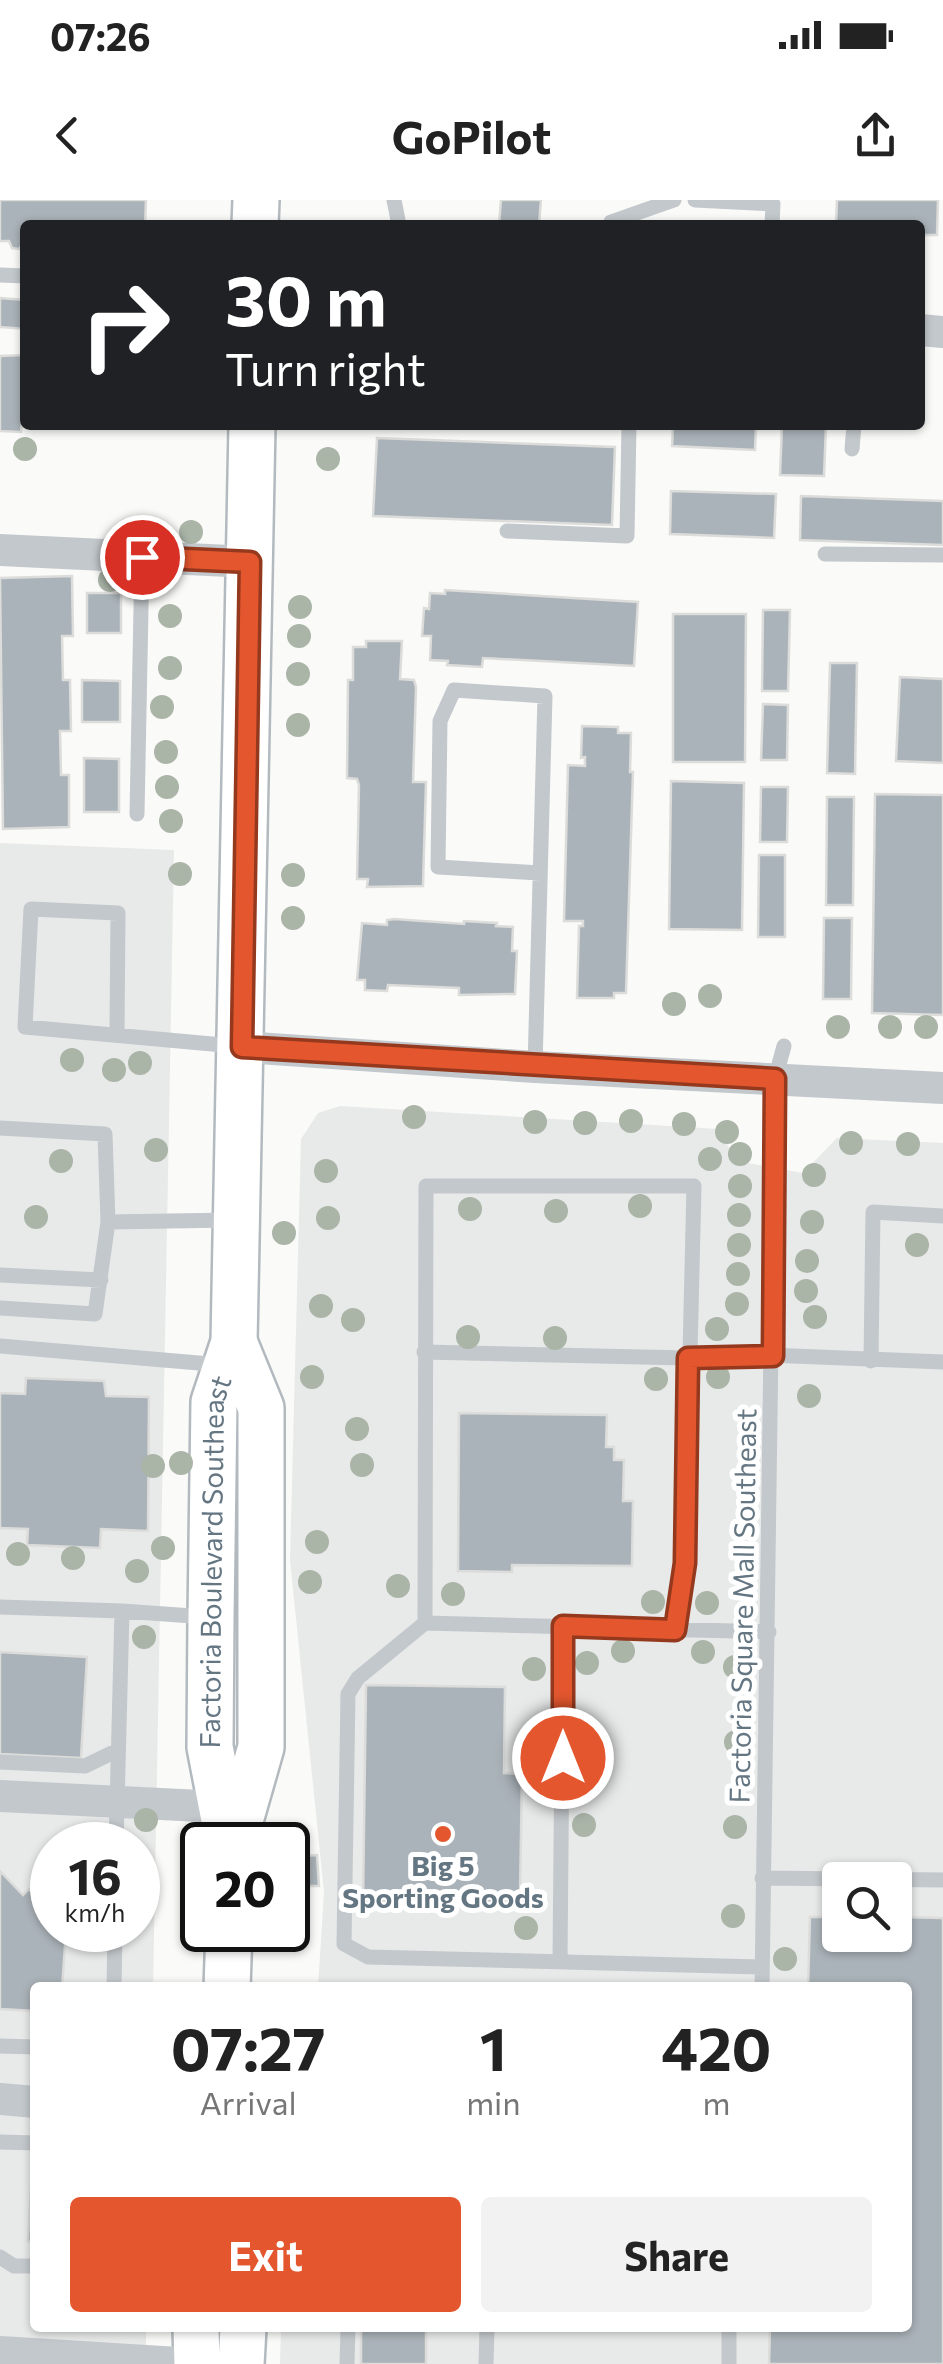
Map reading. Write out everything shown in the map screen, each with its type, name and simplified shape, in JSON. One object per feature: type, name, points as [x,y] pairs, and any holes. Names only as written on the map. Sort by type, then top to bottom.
[{"type":"main road","name":"Factoria Boulevard Southeast","points":[[226,1822],[210,1747],[214,1402],[230,1354],[236,1220],[252,430]]},
{"type":"main road","name":"Factoria Boulevard Southeast","points":[[230,1354],[261,1408],[260,1746],[232,1822]]},
{"type":"main road","points":[[227,1982],[229,1952]]},
{"type":"main road","points":[[196,2332],[196,2364]]},
{"type":"main road","points":[[241,2364],[243,2332]]},
{"type":"street","points":[[0,550],[250,562]]},
{"type":"street","points":[[242,1047],[943,1088]]},
{"type":"street","points":[[0,1796],[117,1802],[191,1822]]},
{"type":"street","points":[[0,2100],[30,2102]]},
{"type":"street","points":[[0,2352],[196,2364]]},
{"type":"lane","points":[[617,220],[674,200]]},
{"type":"lane","points":[[695,200],[773,204],[772,220]]},
{"type":"lane","points":[[507,531],[627,536],[629,430]]},
{"type":"lane","points":[[852,449],[854,430]]},
{"type":"lane","points":[[824,554],[943,555]]},
{"type":"lane","points":[[138,814],[142,557]]},
{"type":"lane","points":[[535,1067],[545,696],[454,690],[440,721],[438,867],[540,873]]},
{"type":"lane","points":[[117,1033],[118,913],[30,909],[25,1027],[242,1047]]},
{"type":"lane","name":"Factoria Square Mall Southeast","points":[[762,1982],[775,1079],[784,1046]]},
{"type":"lane","points":[[0,1128],[106,1134],[108,1222],[95,1314],[0,1308]]},
{"type":"lane","points":[[425,1623],[426,1186],[694,1186],[685,1563],[675,1630]]},
{"type":"lane","points":[[871,1361],[873,1212],[943,1216]]},
{"type":"lane","points":[[108,1222],[236,1220]]},
{"type":"lane","points":[[0,1275],[101,1280]]},
{"type":"lane","points":[[0,1346],[230,1354]]},
{"type":"lane","points":[[424,1352],[943,1362]]},
{"type":"lane","points":[[0,1607],[211,1617]]},
{"type":"lane","points":[[117,1822],[122,1611]]},
{"type":"lane","points":[[761,1967],[368,1957],[344,1944],[348,1694],[358,1678],[425,1623],[769,1632]]},
{"type":"lane","points":[[560,1961],[563,1626]]},
{"type":"lane","points":[[0,1762],[86,1766],[118,1750]]},
{"type":"lane","points":[[762,1878],[943,1880]]},
{"type":"lane","points":[[114,1952],[114,1982]]},
{"type":"lane","points":[[0,2046],[30,2047]]},
{"type":"lane","points":[[0,2142],[30,2143]]},
{"type":"lane","points":[[0,2256],[14,2266],[30,2266]]},
{"type":"lane","points":[[347,2364],[348,2332]]},
{"type":"lane","points":[[486,2364],[487,2332]]},
{"type":"lane","points":[[729,2332],[729,2364]]},
{"type":"shaded area","points":[[0,843],[174,850],[156,1822],[30,1822],[30,1952],[154,1952],[153,1982],[30,1982],[30,2332],[146,2332],[146,2364],[0,2364]]},
{"type":"shaded area","points":[[340,1106],[719,1129],[736,1161],[803,1173],[837,1138],[943,1143],[943,2364],[280,2364],[281,2332],[912,2332],[912,1982],[318,1982],[324,1892],[290,1560],[301,1139],[318,1113]]},
{"type":"building","points":[[0,200],[146,200],[145,220],[20,220],[19,249],[12,248],[9,241],[0,241]]},
{"type":"building","points":[[501,200],[541,200],[539,220],[499,220]]},
{"type":"building","points":[[837,200],[938,200],[937,235],[925,235],[925,220],[836,220]]},
{"type":"building","points":[[0,298],[20,300],[20,329],[0,327]]},
{"type":"building","points":[[20,355],[21,432],[0,431],[0,356]]},
{"type":"building","points":[[673,430],[756,430],[755,450],[672,446]]},
{"type":"building","points":[[782,430],[826,430],[824,476],[780,475]]},
{"type":"building","points":[[377,438],[615,447],[612,525],[373,516]]},
{"type":"building","points":[[671,491],[776,494],[774,538],[670,534]]},
{"type":"building","points":[[801,496],[943,501],[943,545],[800,540]]},
{"type":"building","points":[[72,576],[73,636],[62,636],[63,680],[70,680],[71,731],[60,731],[61,775],[69,775],[69,827],[3,829],[0,578]]},
{"type":"building","points":[[445,590],[638,602],[634,666],[483,658],[482,667],[430,660],[431,636],[422,636],[424,608],[429,609],[430,593],[445,594]]},
{"type":"building","points":[[87,593],[121,593],[121,633],[87,633]]},
{"type":"building","points":[[763,610],[790,610],[788,691],[762,691]]},
{"type":"building","points":[[673,614],[746,614],[745,762],[673,762]]},
{"type":"building","points":[[366,641],[402,641],[400,679],[414,680],[416,687],[413,782],[426,782],[423,886],[367,887],[368,879],[357,879],[359,785],[357,779],[347,778],[348,680],[353,680],[353,647],[366,647]]},
{"type":"building","points":[[830,663],[857,663],[855,774],[827,773]]},
{"type":"building","points":[[900,677],[943,679],[943,763],[896,761]]},
{"type":"building","points":[[82,680],[120,681],[120,722],[82,722]]},
{"type":"building","points":[[763,704],[788,705],[787,760],[761,760]]},
{"type":"building","points":[[582,726],[618,727],[618,733],[631,733],[626,993],[614,993],[614,998],[577,998],[579,926],[583,926],[583,921],[564,921],[568,765],[585,766],[585,757],[581,758]]},
{"type":"building","points":[[84,758],[119,759],[119,812],[84,812]]},
{"type":"building","points":[[671,781],[744,783],[742,930],[669,929]]},
{"type":"building","points":[[761,787],[788,787],[787,842],[760,842]]},
{"type":"building","points":[[875,794],[943,795],[943,1015],[872,1013]]},
{"type":"building","points":[[827,797],[854,797],[853,905],[826,905]]},
{"type":"building","points":[[759,855],[785,855],[785,937],[758,937]]},
{"type":"building","points":[[824,918],[852,918],[851,999],[823,999]]},
{"type":"building","points":[[387,920],[513,927],[512,951],[517,951],[515,994],[459,995],[459,988],[388,985],[387,991],[365,990],[365,980],[357,980],[362,923],[387,925]]},
{"type":"building","points":[[26,1378],[104,1381],[106,1396],[149,1397],[148,1531],[101,1529],[100,1548],[27,1545],[28,1529],[0,1528],[0,1393],[25,1394]]},
{"type":"building","points":[[459,1413],[607,1415],[606,1447],[614,1447],[614,1460],[624,1460],[623,1501],[633,1501],[632,1566],[512,1565],[512,1572],[458,1571]]},
{"type":"building","points":[[0,1652],[87,1657],[81,1758],[0,1754]]},
{"type":"building","name":"Big 5 Sporting Goods","points":[[366,1685],[505,1687],[504,1773],[522,1774],[520,1895],[500,1895],[500,1902],[363,1901]]},
{"type":"building","points":[[317,1855],[319,1886],[310,1886],[310,1856]]},
{"type":"building","points":[[0,1871],[23,1895],[30,1890],[30,1952],[65,1952],[62,1982],[30,1982],[30,2011],[0,2009]]},
{"type":"building","points":[[810,1917],[822,1917],[822,1952],[912,1952],[912,1917],[943,1918],[943,2364],[769,2364],[770,2332],[912,2332],[912,1982],[808,1982]]},
{"type":"building","points":[[361,2332],[426,2332],[426,2364],[361,2364]]},
{"type":"place","name":"Big 5 Sporting Goods","points":[[443,1834]]},
{"type":"route","points":[[142,557],[250,562],[242,1047],[775,1079],[773,1356],[688,1358],[685,1563],[675,1630],[563,1626],[563,1758]]}]
